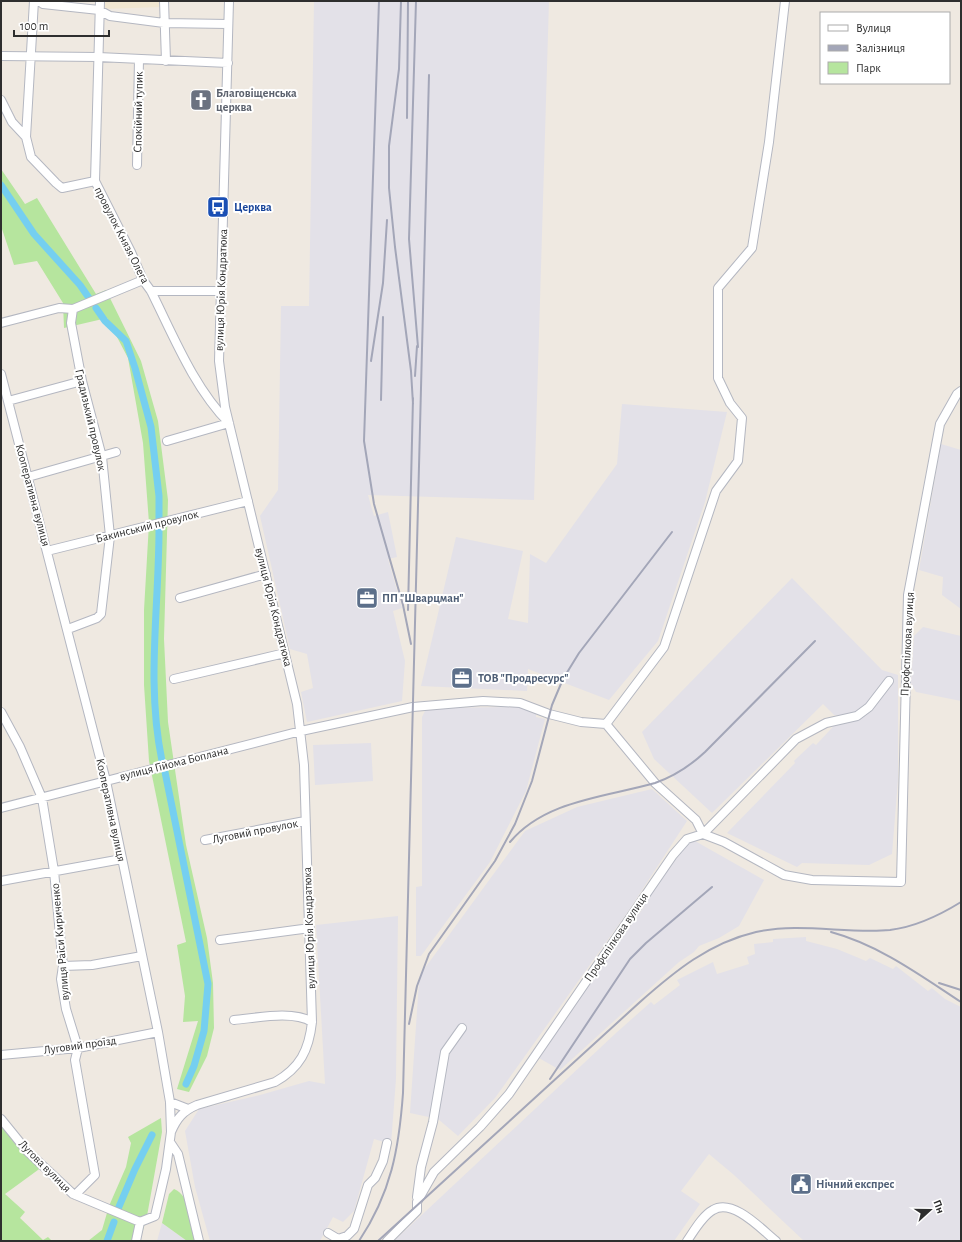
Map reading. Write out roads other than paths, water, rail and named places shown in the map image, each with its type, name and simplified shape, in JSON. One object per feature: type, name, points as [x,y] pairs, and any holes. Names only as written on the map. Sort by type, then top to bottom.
[{"type":"street","points":[[34,1],[32,56],[26,137],[31,157],[56,184],[62,188],[95,181]]},
{"type":"street","points":[[39,1],[44,4],[99,10],[110,16],[164,22],[228,24]]},
{"type":"street","name":"провулок Князя Олега","points":[[100,1],[95,181],[131,252],[143,280],[202,390],[216,410],[229,423]]},
{"type":"street","points":[[164,1],[166,61]]},
{"type":"street","name":"вулиця Юрія Кондратюка","points":[[171,1132],[176,1120],[188,1109],[208,1101],[275,1082],[284,1077],[303,1058],[310,1040],[312,1022],[310,928],[301,731],[285,653],[224,407],[220,361],[229,1]]},
{"type":"street","points":[[703,834],[696,820],[655,783],[606,724],[664,647],[716,491],[738,461],[742,418],[730,403],[718,378],[718,288],[752,248],[769,142],[785,1]]},
{"type":"street","points":[[1,56],[98,57],[228,63]]},
{"type":"street","name":"Спокійний тупик","points":[[137,165],[139,59]]},
{"type":"street","points":[[1,100],[12,122],[26,137]]},
{"type":"street","points":[[1,323],[59,308],[73,310],[143,280]]},
{"type":"street","points":[[150,291],[221,291]]},
{"type":"street","name":"Градизький провулок","points":[[68,629],[97,618],[101,614],[110,536],[102,457],[82,381],[71,323],[73,310]]},
{"type":"street","name":"Кооперативна вулиця","points":[[1,374],[106,781],[158,1032],[170,1102],[170,1142],[155,1216],[140,1222]]},
{"type":"street","points":[[8,401],[82,381]]},
{"type":"street","name":"Профспілкова вулиця","points":[[703,834],[724,842],[784,875],[812,880],[900,882],[908,595],[940,424],[956,394],[961,391]]},
{"type":"street","points":[[167,441],[229,423]]},
{"type":"street","points":[[28,477],[116,452]]},
{"type":"street","name":"Бакинський провулок","points":[[47,551],[248,501]]},
{"type":"street","points":[[180,598],[266,574]]},
{"type":"street","points":[[174,679],[285,653]]},
{"type":"street","name":"Профспілкова вулиця","points":[[387,1241],[417,1210],[417,1202],[434,1172],[480,1127],[509,1094],[673,855],[687,839],[703,834],[796,739],[826,723],[857,716],[869,707],[889,682]]},
{"type":"street","name":"вулиця Гійома Боплана","points":[[1,808],[301,731],[413,707],[483,702],[520,703],[549,714],[568,719],[581,722],[606,724]]},
{"type":"street","name":"вулиця Раїси Кириченко","points":[[1,712],[20,747],[42,798],[54,871],[63,966],[61,979],[65,1001],[78,1048],[75,1060],[94,1175],[75,1195]]},
{"type":"street","name":"Луговий провулок","points":[[205,840],[305,821]]},
{"type":"street","points":[[1,881],[122,859]]},
{"type":"street","points":[[220,940],[310,928]]},
{"type":"street","points":[[63,966],[92,965],[142,956]]},
{"type":"street","points":[[234,1020],[293,1016],[305,1018],[312,1022]]},
{"type":"street","points":[[417,1202],[421,1166],[433,1122],[445,1052],[462,1028]]},
{"type":"street","name":"Луговий проїзд","points":[[1,1054],[78,1048],[158,1032]]},
{"type":"street","points":[[170,1102],[188,1109]]},
{"type":"street","name":"Лугова вулиця","points":[[1,1119],[27,1151],[75,1195],[140,1222]]},
{"type":"street","points":[[170,1142],[178,1154],[199,1241]]},
{"type":"street","points":[[328,1234],[338,1240],[347,1236],[354,1229],[368,1184],[375,1178],[384,1161],[388,1143]]},
{"type":"street","points":[[687,1241],[704,1218],[712,1210],[727,1207],[741,1213],[776,1241]]},
{"type":"street","points":[[136,1241],[140,1222]]},
{"type":"waterway","points":[[1,185],[34,234],[80,285],[89,298]]},
{"type":"waterway","points":[[96,308],[105,321],[126,341],[135,368],[151,427],[159,496],[159,519]]},
{"type":"waterway","points":[[159,529],[154,675],[157,732],[162,761]]},
{"type":"waterway","points":[[165,772],[208,984],[204,1031],[194,1066],[186,1084]]},
{"type":"waterway","points":[[118,1209],[135,1169],[152,1135]]},
{"type":"waterway","points":[[107,1241],[114,1222]]},
{"type":"railway","points":[[379,1],[364,441],[374,504],[403,605],[411,644]]},
{"type":"railway","points":[[401,1],[399,69],[389,146],[389,188],[411,371],[413,404]]},
{"type":"railway","points":[[407,118],[408,1]]},
{"type":"railway","points":[[416,1],[409,239],[418,347]]},
{"type":"railway","points":[[359,1241],[379,1206],[392,1170],[399,1133],[403,1093],[429,75]]},
{"type":"railway","points":[[371,361],[383,283],[387,220]]},
{"type":"railway","points":[[381,400],[383,317]]},
{"type":"railway","points":[[415,376],[417,346]]},
{"type":"railway","points":[[408,610],[413,398]]},
{"type":"railway","points":[[409,1024],[417,986],[429,954],[495,861],[515,824],[532,781],[552,705],[563,679],[579,653],[672,532]]},
{"type":"railway","points":[[510,842],[524,828],[541,817],[558,809],[577,802],[655,783],[682,770],[705,752],[815,641]]},
{"type":"railway","points":[[550,1079],[630,959],[646,943],[712,887]]},
{"type":"railway","points":[[378,1241],[640,1002],[680,969],[708,951],[739,937],[773,929],[806,928],[857,931],[890,930],[927,920],[961,902]]},
{"type":"railway","points":[[831,932],[866,945],[899,962],[961,1002]]},
{"type":"railway","points":[[939,983],[961,990]]},
{"type":"place","name":"Благовіщенська церква","points":[[201,100]]},
{"type":"place","name":"Церква","points":[[218,207]]},
{"type":"place","name":"ПП \"Шварцман\"","points":[[367,598]]},
{"type":"place","name":"ТОВ \"Продресурс\"","points":[[462,678]]},
{"type":"place","name":"Нічний експрес","points":[[801,1184]]}]
